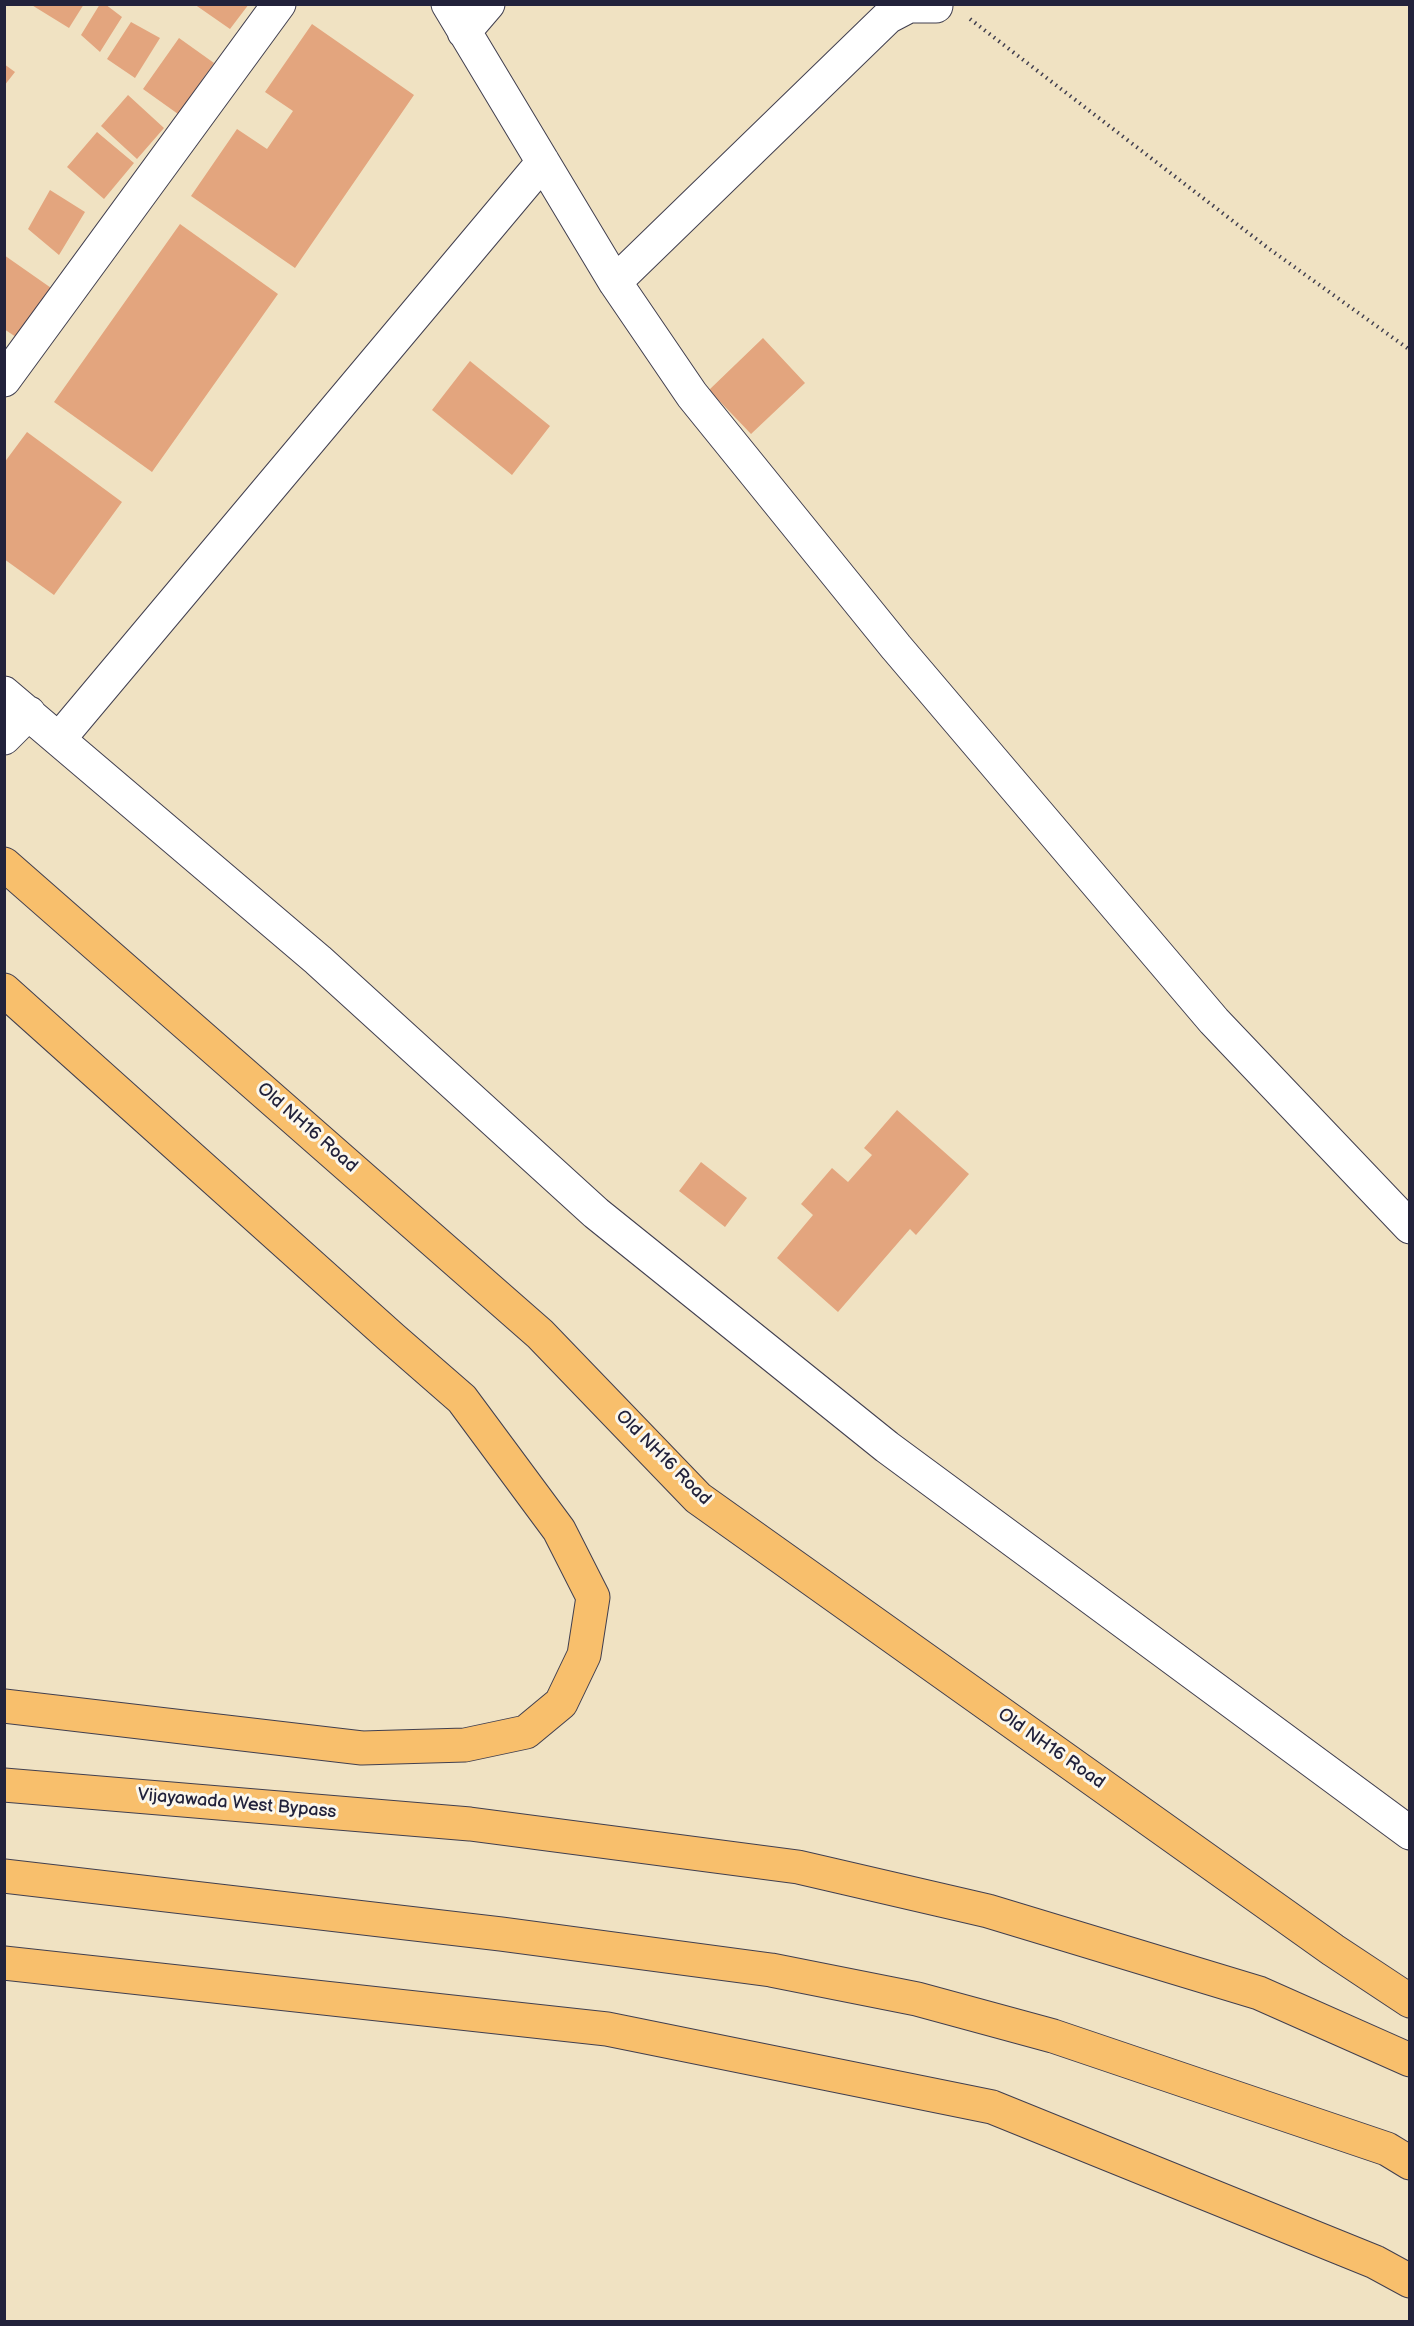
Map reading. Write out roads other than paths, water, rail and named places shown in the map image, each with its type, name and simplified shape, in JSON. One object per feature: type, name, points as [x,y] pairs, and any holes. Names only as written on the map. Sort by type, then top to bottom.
[{"type":"main road","name":"Old NH16 Road","points":[[4,864],[540,1334],[699,1498],[1333,1950],[1410,2001]]},
{"type":"main road","points":[[4,990],[462,1399],[559,1530],[593,1597],[584,1655],[561,1703],[526,1732],[465,1745],[362,1748],[4,1706]]},
{"type":"main road","name":"Vijayawada West Bypass","points":[[4,1785],[470,1824],[798,1867],[988,1911],[1259,1993],[1410,2060]]},
{"type":"main road","points":[[4,1876],[501,1934],[771,1970],[917,1999],[1053,2036],[1398,2156]]},
{"type":"main road","points":[[4,1963],[607,2030],[992,2107],[1375,2262],[1410,2281]]},
{"type":"street","points":[[4,380],[279,4]]},
{"type":"street","points":[[488,4],[456,18],[615,282],[692,395],[896,647],[1214,1021],[1410,1227]]},
{"type":"street","points":[[615,282],[888,17],[909,6],[936,6]]},
{"type":"street","points":[[59,739],[543,162]]},
{"type":"street","points":[[4,738],[17,703],[318,960],[596,1213],[887,1447],[1410,1833]]}]
